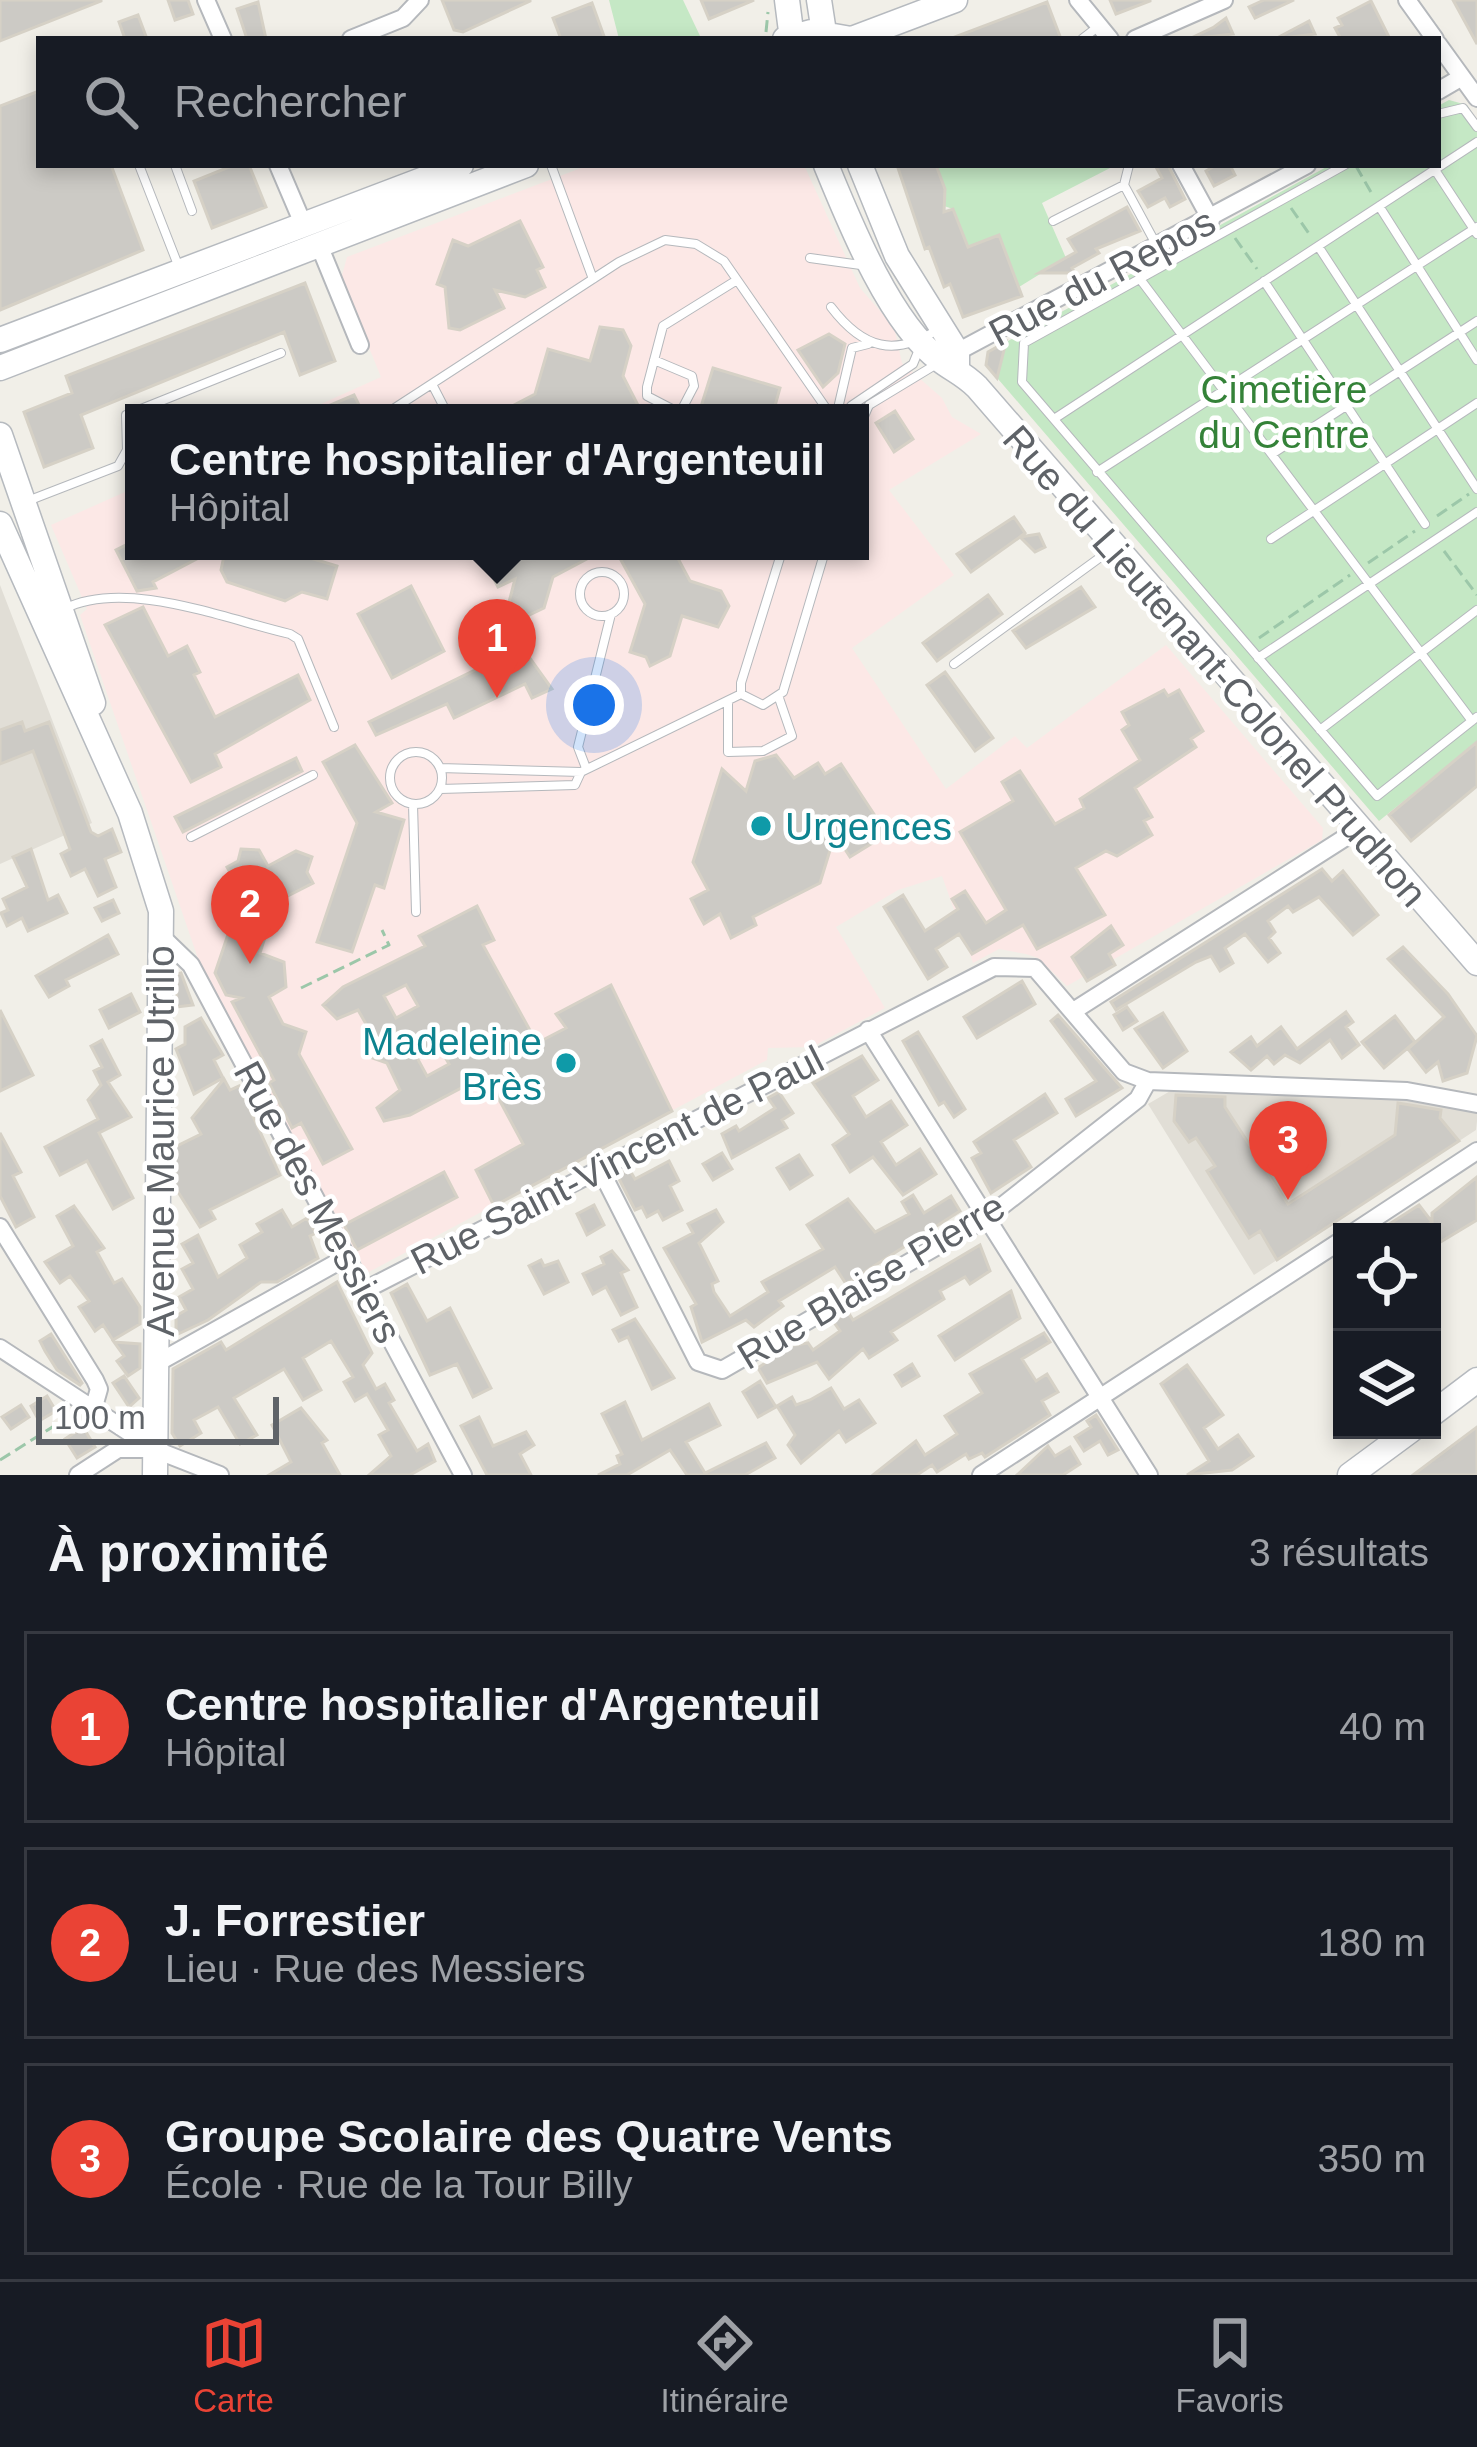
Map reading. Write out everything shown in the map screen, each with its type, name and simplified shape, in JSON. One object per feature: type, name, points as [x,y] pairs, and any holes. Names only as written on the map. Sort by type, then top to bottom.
[{"type":"street","points":[[206,0],[222,36]]},
{"type":"street","points":[[358,36],[403,18],[420,0]]},
{"type":"street","points":[[784,36],[787,0]]},
{"type":"street","points":[[860,36],[955,0]]},
{"type":"street","points":[[1078,0],[1105,33]]},
{"type":"street","points":[[1142,36],[1224,0]]},
{"type":"street","points":[[1407,0],[1432,36]]},
{"type":"street","points":[[788,36],[822,21]]},
{"type":"street","points":[[1441,48],[1477,98]]},
{"type":"street","points":[[1441,89],[1462,77]]},
{"type":"street","points":[[279,168],[360,345]]},
{"type":"street","points":[[0,368],[455,168]]},
{"type":"street","points":[[0,340],[181,272],[517,168]]},
{"type":"street","name":"Rue du Lieutenant-Colonel Prudhon","points":[[827,168],[869,266],[1477,963]]},
{"type":"street","name":"Rue du Lieutenant-Colonel Prudhon","points":[[861,168],[932,334]]},
{"type":"street","points":[[1183,168],[1211,220]]},
{"type":"street","name":"Rue du Repos","points":[[952,360],[1302,168]]},
{"type":"street","points":[[869,266],[897,256]]},
{"type":"street","name":"Avenue Maurice Utrillo","points":[[0,435],[57,612],[118,765],[156,891],[162,937],[156,1463]]},
{"type":"street","name":"Avenue Maurice Utrillo","points":[[0,524],[14,566],[130,813]]},
{"type":"street","points":[[1076,1010],[1358,830]]},
{"type":"street","name":"Rue des Messiers","points":[[162,937],[191,965],[463,1475]]},
{"type":"street","name":"Rue Saint-Vincent de Paul","points":[[365,1290],[994,967],[1036,968],[1124,1072],[1148,1081]]},
{"type":"street","points":[[868,1030],[1149,1475]]},
{"type":"street","points":[[1148,1081],[1407,1090],[1477,1104]]},
{"type":"street","name":"Rue Blaise Pierre","points":[[599,1167],[698,1362],[722,1370],[988,1217],[1138,1099],[1148,1081]]},
{"type":"street","points":[[1368,1223],[1477,1151]]},
{"type":"street","points":[[0,1227],[95,1380],[99,1389],[87,1407]]},
{"type":"street","points":[[981,1475],[1333,1246]]},
{"type":"street","points":[[159,1362],[345,1258]]},
{"type":"street","points":[[0,1348],[87,1407],[156,1463]]},
{"type":"street","points":[[1441,1407],[1477,1380]]},
{"type":"street","points":[[1350,1475],[1399,1439]]},
{"type":"street","points":[[78,1475],[118,1449],[156,1463],[220,1475]]},
{"type":"lane","points":[[1441,113],[1463,108],[1477,128]]},
{"type":"lane","points":[[1441,166],[1477,142]]},
{"type":"lane","points":[[140,168],[181,272]]},
{"type":"lane","points":[[176,168],[192,211]]},
{"type":"lane","points":[[552,168],[592,279]]},
{"type":"lane","points":[[1129,168],[1124,185],[1158,248]]},
{"type":"lane","points":[[1140,279],[1475,719],[1377,796],[1022,382],[1024,343],[1341,168]]},
{"type":"lane","points":[[1054,419],[1438,168]]},
{"type":"lane","points":[[1097,472],[1476,230],[1435,170]]},
{"type":"lane","points":[[1053,221],[1124,185]]},
{"type":"lane","points":[[1379,206],[1477,360]]},
{"type":"lane","points":[[401,404],[592,279],[665,240],[696,244],[724,261],[822,404]]},
{"type":"lane","points":[[1318,246],[1477,489]]},
{"type":"lane","points":[[810,258],[869,266]]},
{"type":"lane","points":[[662,404],[647,396],[663,326],[737,280]]},
{"type":"lane","points":[[1264,281],[1425,524]]},
{"type":"lane","points":[[831,307],[850,332],[869,344]]},
{"type":"lane","points":[[1272,454],[1477,321]]},
{"type":"lane","points":[[839,404],[852,348],[869,344],[897,348],[932,334]]},
{"type":"lane","points":[[869,407],[914,364],[932,334]]},
{"type":"lane","points":[[154,404],[281,353]]},
{"type":"lane","points":[[654,360],[692,376],[694,386],[685,404]]},
{"type":"lane","points":[[869,405],[952,360]]},
{"type":"lane","points":[[432,384],[442,404]]},
{"type":"lane","points":[[1271,538],[1477,404]]},
{"type":"lane","points":[[24,503],[118,466],[125,454]]},
{"type":"lane","points":[[1258,658],[1477,512]]},
{"type":"lane","points":[[954,664],[1114,547]]},
{"type":"lane","points":[[440,768],[584,770],[741,694],[779,560]]},
{"type":"lane","points":[[741,694],[763,705],[778,697],[822,560]]},
{"type":"lane","points":[[440,789],[440,768],[434,759],[413,752],[394,763],[390,783],[394,794],[413,804],[424,803],[440,789],[575,785],[584,770],[578,747],[611,614],[625,599],[622,584],[611,573],[595,572],[583,582],[580,597],[587,611],[602,617],[611,614]]},
{"type":"lane","points":[[57,612],[84,598],[128,596],[290,634],[298,639],[334,728]]},
{"type":"lane","points":[[1320,730],[1477,610]]},
{"type":"lane","points":[[728,700],[728,752],[763,751],[791,736],[790,720],[778,697]]},
{"type":"lane","points":[[191,837],[313,775]]},
{"type":"lane","points":[[413,804],[416,912]]},
{"type":"path","points":[[769,0],[783,36]]},
{"type":"path","points":[[1357,168],[1379,206]]},
{"type":"path","points":[[1285,199],[1318,246]]},
{"type":"path","points":[[1230,229],[1264,281]]},
{"type":"path","points":[[1435,540],[1477,595]]},
{"type":"path","points":[[301,988],[389,945],[382,930]]},
{"type":"path","points":[[0,1460],[87,1407]]},
{"type":"shaded area","points":[[581,168],[805,168],[860,288],[894,327],[902,363],[942,398],[952,417],[981,434],[889,490],[954,575],[852,648],[946,789],[1015,736],[1027,748],[1166,645],[1323,828],[1322,840],[1067,986],[1038,958],[1026,954],[999,949],[973,963],[942,876],[898,890],[836,927],[885,1008],[812,1047],[768,1048],[767,1060],[367,1273],[203,973],[80,615],[87,609],[51,525],[125,492],[125,560],[869,560],[869,404],[321,404],[381,377],[341,279],[347,257]]},
{"type":"shaded area","points":[[0,585],[92,823],[0,864]]},
{"type":"shaded area","points":[[1172,1090],[1393,1096],[1477,1111],[1476,1130],[1254,1275],[1148,1104]]},
{"type":"green space","points":[[609,0],[683,0],[700,36],[618,36]]},
{"type":"green space","name":"Cimetière du Centre","points":[[1449,100],[1467,105],[1477,120],[1477,742],[1379,821],[986,365],[988,352],[1325,168],[1441,168],[1441,104]]},
{"type":"green space","points":[[937,168],[1110,168],[1042,203],[1066,258],[1019,287],[999,235],[964,249],[953,209],[944,206]]},
{"type":"building","points":[[0,0],[101,0],[101,1],[0,41]]},
{"type":"building","points":[[168,0],[188,0],[193,14],[175,20]]},
{"type":"building","points":[[442,0],[530,1],[463,32],[454,30]]},
{"type":"building","points":[[701,0],[754,0],[709,19]]},
{"type":"building","points":[[1110,0],[1150,0],[1150,1],[1116,14]]},
{"type":"building","points":[[1264,0],[1294,0],[1255,18],[1249,7]]},
{"type":"building","points":[[1453,0],[1477,0],[1477,44]]},
{"type":"building","points":[[1371,1],[1388,36],[1339,36],[1335,28],[1342,25],[1338,18]]},
{"type":"building","points":[[258,2],[265,36],[246,36],[237,9]]},
{"type":"building","points":[[1047,2],[1060,36],[957,36]]},
{"type":"building","points":[[592,3],[604,36],[560,36],[553,18]]},
{"type":"building","points":[[138,15],[146,36],[124,36],[119,22]]},
{"type":"building","points":[[1226,18],[1233,34],[1195,36]]},
{"type":"building","points":[[1309,21],[1315,34],[1299,36],[1281,36]]},
{"type":"building","points":[[36,92],[36,168],[112,168],[143,250],[0,310],[0,106]]},
{"type":"building","points":[[226,168],[250,168],[266,207],[212,228],[194,181]]},
{"type":"building","points":[[898,168],[937,168],[945,189],[944,212],[953,209],[968,247],[999,235],[1022,296],[963,317],[950,284],[944,287],[929,247],[925,249]]},
{"type":"building","points":[[1157,168],[1170,168],[1185,199],[1170,207],[1165,198],[1148,207],[1138,191],[1162,178]]},
{"type":"building","points":[[1232,168],[1235,175],[1214,186],[1206,171]]},
{"type":"building","points":[[1127,207],[1140,231],[1096,249],[1099,253],[1072,268],[1075,273],[1039,273],[1076,252],[1068,239]]},
{"type":"building","points":[[520,221],[543,267],[537,270],[545,287],[525,297],[495,290],[504,308],[460,330],[449,328],[445,287],[437,284],[453,240],[468,246]]},
{"type":"building","points":[[305,283],[335,361],[300,375],[284,332],[81,415],[93,448],[44,467],[24,412],[72,393],[66,376]]},
{"type":"building","points":[[600,327],[623,330],[631,346],[623,376],[637,404],[516,404],[535,394],[548,349],[590,361]]},
{"type":"building","points":[[829,334],[845,344],[838,373],[823,387],[798,350]]},
{"type":"building","points":[[1006,342],[997,378],[986,365],[988,352]]},
{"type":"building","points":[[713,368],[780,388],[776,404],[702,404]]},
{"type":"building","points":[[354,395],[358,404],[333,404]]},
{"type":"building","points":[[895,411],[913,439],[894,452],[876,423]]},
{"type":"building","points":[[1014,517],[1025,533],[971,572],[957,554]]},
{"type":"building","points":[[1039,534],[1045,547],[1035,552],[1020,537]]},
{"type":"building","points":[[125,546],[125,560],[195,560],[153,582],[156,588],[137,591],[116,550]]},
{"type":"building","points":[[223,560],[317,560],[337,566],[327,599],[302,592],[285,601],[227,582],[221,570]]},
{"type":"building","points":[[484,560],[585,560],[553,577],[544,608],[527,616],[508,606],[515,579],[498,587]]},
{"type":"building","points":[[621,560],[679,560],[690,581],[721,591],[729,606],[718,627],[682,616],[670,656],[650,666],[646,657],[630,652],[645,604]]},
{"type":"building","points":[[411,586],[444,651],[392,678],[358,614]]},
{"type":"building","points":[[1081,587],[1095,607],[1026,648],[1013,631]]},
{"type":"building","points":[[988,595],[1002,614],[937,661],[923,643]]},
{"type":"building","points":[[143,607],[168,656],[187,646],[200,672],[194,675],[215,717],[298,675],[310,700],[215,754],[221,767],[191,782],[105,625]]},
{"type":"building","points":[[522,647],[552,689],[532,698],[525,684],[454,718],[447,704],[376,735],[369,722]]},
{"type":"building","points":[[945,672],[993,738],[975,751],[927,685]]},
{"type":"building","points":[[1164,690],[1168,696],[1179,690],[1203,731],[1191,739],[1196,747],[1135,788],[1152,817],[1144,821],[1152,835],[1117,856],[1106,851],[1076,868],[1105,915],[1037,949],[1023,925],[972,954],[959,934],[936,949],[947,967],[928,979],[884,907],[903,895],[925,931],[958,909],[952,899],[965,891],[986,923],[1006,910],[960,832],[1013,801],[1002,782],[1020,771],[1055,824],[1084,808],[1080,799],[1140,760],[1122,730],[1129,725],[1122,712]]},
{"type":"building","points":[[22,722],[25,731],[49,722],[91,832],[98,836],[112,829],[121,852],[105,859],[116,887],[98,896],[85,869],[71,876],[61,854],[70,849],[33,751],[0,764],[0,730]]},
{"type":"building","points":[[1477,742],[1477,786],[1411,841],[1389,815]]},
{"type":"building","points":[[355,745],[392,803],[376,812],[404,820],[384,888],[375,885],[352,952],[317,942],[357,823],[323,762]]},
{"type":"building","name":"Urgences","points":[[776,755],[794,778],[818,763],[825,774],[841,764],[887,834],[850,857],[835,834],[820,883],[753,917],[756,925],[731,938],[720,914],[704,924],[691,899],[708,890],[693,862],[722,769],[746,791],[755,761]]},
{"type":"building","points":[[296,758],[302,771],[183,832],[175,817]]},
{"type":"building","points":[[31,849],[48,900],[58,895],[67,913],[28,931],[22,918],[7,926],[1,913],[8,910],[3,899],[27,887],[13,857]]},
{"type":"building","points":[[241,849],[259,850],[268,866],[296,851],[312,857],[307,872],[313,883],[276,902],[260,953],[284,962],[286,987],[269,997],[283,1024],[306,1032],[299,1054],[352,1149],[323,1164],[301,1123],[292,1128],[269,1083],[274,1080],[232,1002],[241,998],[226,995],[215,973],[242,893],[227,867],[238,861]]},
{"type":"building","points":[[1322,869],[1332,881],[1343,871],[1378,915],[1353,935],[1319,897],[1293,912],[1288,906],[1268,921],[1275,932],[1269,938],[1280,953],[1268,962],[1245,934],[1225,948],[1233,963],[1220,971],[1211,956],[1116,1010],[1111,1002]]},
{"type":"building","points":[[113,900],[119,913],[102,921],[95,908]]},
{"type":"building","name":"Madeleine Brès","points":[[477,906],[494,940],[483,945],[537,1043],[566,1028],[556,1014],[611,985],[672,1111],[494,1206],[476,1170],[523,1144],[486,1075],[410,1115],[384,1121],[377,1108],[400,1090],[387,1063],[364,1055],[370,1031],[358,1010],[337,1019],[323,1005],[343,987],[425,946],[419,936]],"holes":[[[406,985],[418,1006],[396,1018],[384,996]],[[437,1043],[449,1064],[427,1076],[415,1054]]]},
{"type":"building","points":[[1111,926],[1123,945],[1109,954],[1115,965],[1087,981],[1072,957]]},
{"type":"building","points":[[108,935],[118,954],[66,980],[69,986],[49,997],[36,976]]},
{"type":"building","points":[[1403,947],[1448,994],[1477,1036],[1467,1073],[1443,1081],[1438,1062],[1426,1072],[1408,1049],[1444,1017],[1388,959]]},
{"type":"building","points":[[181,973],[193,1005],[176,1007],[177,974]]},
{"type":"building","points":[[1022,981],[1035,1004],[977,1038],[964,1017]]},
{"type":"building","points":[[131,994],[140,1012],[109,1028],[100,1010]]},
{"type":"building","points":[[1127,1007],[1137,1021],[1123,1030],[1114,1015]]},
{"type":"building","points":[[0,1010],[33,1075],[0,1091]]},
{"type":"building","points":[[1346,1012],[1353,1022],[1346,1027],[1359,1045],[1342,1058],[1330,1040],[1300,1063],[1285,1055],[1274,1064],[1267,1056],[1251,1070],[1231,1052],[1251,1037],[1257,1046],[1281,1027],[1297,1049]]},
{"type":"building","points":[[1163,1013],[1187,1051],[1163,1068],[1135,1029]]},
{"type":"building","points":[[1058,1015],[1122,1088],[1076,1116],[1066,1099],[1096,1081],[1051,1021]]},
{"type":"building","points":[[1395,1016],[1415,1042],[1384,1068],[1362,1042]]},
{"type":"building","points":[[201,1018],[223,1055],[214,1060],[223,1078],[194,1094],[176,1049],[185,1044],[185,1027]]},
{"type":"building","points":[[918,1032],[965,1109],[954,1117],[944,1102],[939,1105],[903,1041]]},
{"type":"building","points":[[102,1040],[120,1075],[108,1082],[131,1117],[99,1133],[133,1198],[113,1209],[87,1161],[60,1175],[45,1147],[98,1119],[88,1100],[101,1085],[94,1071],[102,1067],[91,1046]]},
{"type":"building","points":[[862,1056],[878,1080],[853,1096],[866,1117],[891,1101],[907,1125],[881,1142],[896,1165],[920,1149],[936,1174],[903,1195],[873,1157],[850,1172],[833,1145],[849,1134],[813,1083]]},
{"type":"building","points":[[224,1079],[230,1090],[239,1086],[280,1175],[210,1210],[215,1219],[200,1227],[175,1187],[175,1147],[201,1134],[192,1118]]},
{"type":"building","points":[[779,1092],[793,1113],[782,1120],[787,1128],[732,1158],[722,1134],[736,1126],[739,1131],[775,1108],[768,1098]]},
{"type":"building","points":[[1045,1094],[1057,1113],[1014,1140],[1031,1167],[991,1193],[972,1158],[981,1153],[974,1142]]},
{"type":"building","points":[[1176,1095],[1225,1097],[1225,1107],[1288,1204],[1395,1135],[1398,1103],[1441,1110],[1440,1118],[1459,1141],[1277,1260],[1260,1231],[1249,1238],[1207,1171],[1215,1166],[1196,1138],[1189,1142],[1174,1121]]},
{"type":"building","points":[[0,1133],[21,1172],[13,1176],[34,1217],[16,1227],[0,1196]]},
{"type":"building","points":[[722,1153],[732,1169],[713,1180],[703,1164]]},
{"type":"building","points":[[799,1155],[812,1175],[790,1189],[777,1168]]},
{"type":"building","points":[[669,1161],[679,1181],[670,1186],[682,1210],[663,1220],[658,1211],[647,1217],[642,1207],[635,1210],[617,1175],[629,1169],[635,1179]]},
{"type":"building","points":[[444,1172],[457,1197],[357,1250],[344,1225]]},
{"type":"building","points":[[1477,1177],[1477,1220],[1441,1242],[1441,1223],[1432,1223],[1432,1213]]},
{"type":"building","points":[[913,1195],[924,1213],[951,1196],[960,1211],[846,1284],[835,1267],[779,1301],[783,1306],[754,1327],[746,1320],[702,1342],[691,1307],[696,1304],[664,1248],[693,1233],[688,1224],[716,1210],[723,1222],[699,1243],[718,1281],[712,1284],[714,1292],[730,1316],[768,1292],[762,1282],[823,1249],[807,1225],[848,1199],[875,1232],[909,1214],[902,1202]]},
{"type":"building","points":[[594,1205],[604,1225],[587,1235],[577,1214]]},
{"type":"building","points":[[1419,1205],[1432,1222],[1431,1223],[1391,1223]]},
{"type":"building","points":[[74,1206],[104,1248],[97,1252],[114,1283],[122,1279],[140,1307],[140,1324],[113,1340],[103,1325],[95,1331],[79,1307],[89,1301],[70,1276],[60,1283],[45,1262],[73,1246],[57,1216]]},
{"type":"building","points":[[282,1210],[292,1227],[307,1218],[316,1233],[310,1236],[318,1258],[277,1282],[261,1282],[208,1320],[176,1335],[176,1316],[186,1310],[179,1297],[193,1289],[182,1269],[193,1263],[182,1244],[198,1235],[218,1277],[247,1258],[240,1245],[262,1232],[257,1224]]},
{"type":"building","points":[[980,1245],[990,1271],[970,1284],[965,1277],[940,1291],[944,1299],[891,1332],[897,1340],[869,1358],[863,1349],[829,1379],[817,1362],[767,1383],[758,1368],[789,1346],[808,1343],[813,1350],[840,1331],[833,1321],[848,1312],[853,1320]]},
{"type":"building","points":[[612,1251],[628,1270],[621,1273],[637,1307],[621,1315],[606,1287],[593,1294],[583,1274],[604,1264],[601,1257]]},
{"type":"building","points":[[541,1260],[544,1266],[558,1261],[568,1282],[544,1294],[529,1266]]},
{"type":"building","points":[[337,1282],[372,1353],[363,1365],[376,1389],[385,1384],[394,1400],[389,1403],[417,1451],[428,1444],[435,1461],[410,1475],[369,1475],[391,1456],[379,1435],[388,1430],[367,1394],[355,1401],[344,1382],[353,1377],[331,1341],[303,1358],[321,1390],[303,1400],[284,1369],[234,1398],[257,1435],[240,1444],[218,1407],[194,1420],[201,1433],[180,1446],[172,1433],[173,1369],[221,1342],[226,1350]]},
{"type":"building","points":[[407,1284],[427,1321],[450,1308],[491,1388],[473,1397],[457,1364],[430,1375],[391,1293]]},
{"type":"building","points":[[1011,1291],[1020,1318],[955,1360],[939,1336]]},
{"type":"building","points":[[635,1319],[674,1378],[652,1389],[628,1337],[619,1341],[613,1330]]},
{"type":"building","points":[[1044,1333],[1050,1342],[1022,1359],[1036,1381],[1047,1374],[1058,1392],[1042,1401],[1050,1415],[985,1457],[982,1453],[969,1459],[966,1454],[937,1472],[932,1465],[917,1475],[873,1475],[916,1441],[925,1455],[957,1434],[945,1416],[982,1393],[970,1374]]},
{"type":"building","points":[[51,1334],[80,1385],[57,1370],[45,1351],[40,1341]]},
{"type":"building","points":[[114,1342],[140,1344],[140,1368],[128,1376],[117,1361],[124,1356]]},
{"type":"building","points":[[912,1364],[919,1376],[902,1386],[895,1375]]},
{"type":"building","points":[[1187,1365],[1223,1415],[1204,1428],[1218,1449],[1238,1435],[1253,1456],[1232,1470],[1187,1475],[1209,1461],[1161,1384]]},
{"type":"building","points":[[124,1376],[139,1398],[129,1407],[113,1383]]},
{"type":"building","points":[[760,1381],[776,1407],[758,1417],[743,1392]]},
{"type":"building","points":[[831,1388],[844,1409],[859,1400],[875,1423],[846,1442],[839,1431],[801,1463],[788,1445],[795,1435],[777,1406],[792,1397],[796,1405]]},
{"type":"building","points":[[47,1396],[56,1411],[39,1421],[31,1406]]},
{"type":"building","points":[[625,1402],[642,1440],[709,1404],[720,1425],[686,1442],[705,1473],[766,1443],[775,1458],[745,1475],[687,1475],[670,1450],[627,1475],[598,1475],[620,1464],[617,1456],[622,1454],[602,1414]]},
{"type":"building","points":[[21,1405],[29,1417],[11,1429],[2,1417]]},
{"type":"building","points":[[301,1408],[327,1440],[322,1443],[340,1475],[269,1475],[291,1462],[272,1425]]},
{"type":"building","points":[[1096,1415],[1118,1450],[1108,1455],[1100,1441],[1084,1451],[1075,1437],[1091,1427],[1087,1421]]},
{"type":"building","points":[[479,1417],[493,1446],[526,1432],[534,1445],[520,1454],[531,1475],[487,1475],[461,1426]]},
{"type":"building","points":[[83,1427],[95,1447],[77,1458],[65,1439]]},
{"type":"building","points":[[1477,1427],[1477,1475],[1413,1475]]},
{"type":"building","points":[[1048,1446],[1055,1456],[1070,1447],[1080,1464],[1063,1475],[1017,1475]]},
{"type":"place","name":"Centre hospitalier d'Argenteuil","points":[[497,698]]},
{"type":"place","name":"Urgences","points":[[761,826]]},
{"type":"place","name":"J. Forrestier","points":[[250,964]]},
{"type":"place","name":"Madeleine Brès","points":[[566,1063]]},
{"type":"place","name":"Groupe Scolaire des Quatre Vents","points":[[1288,1200]]}]
